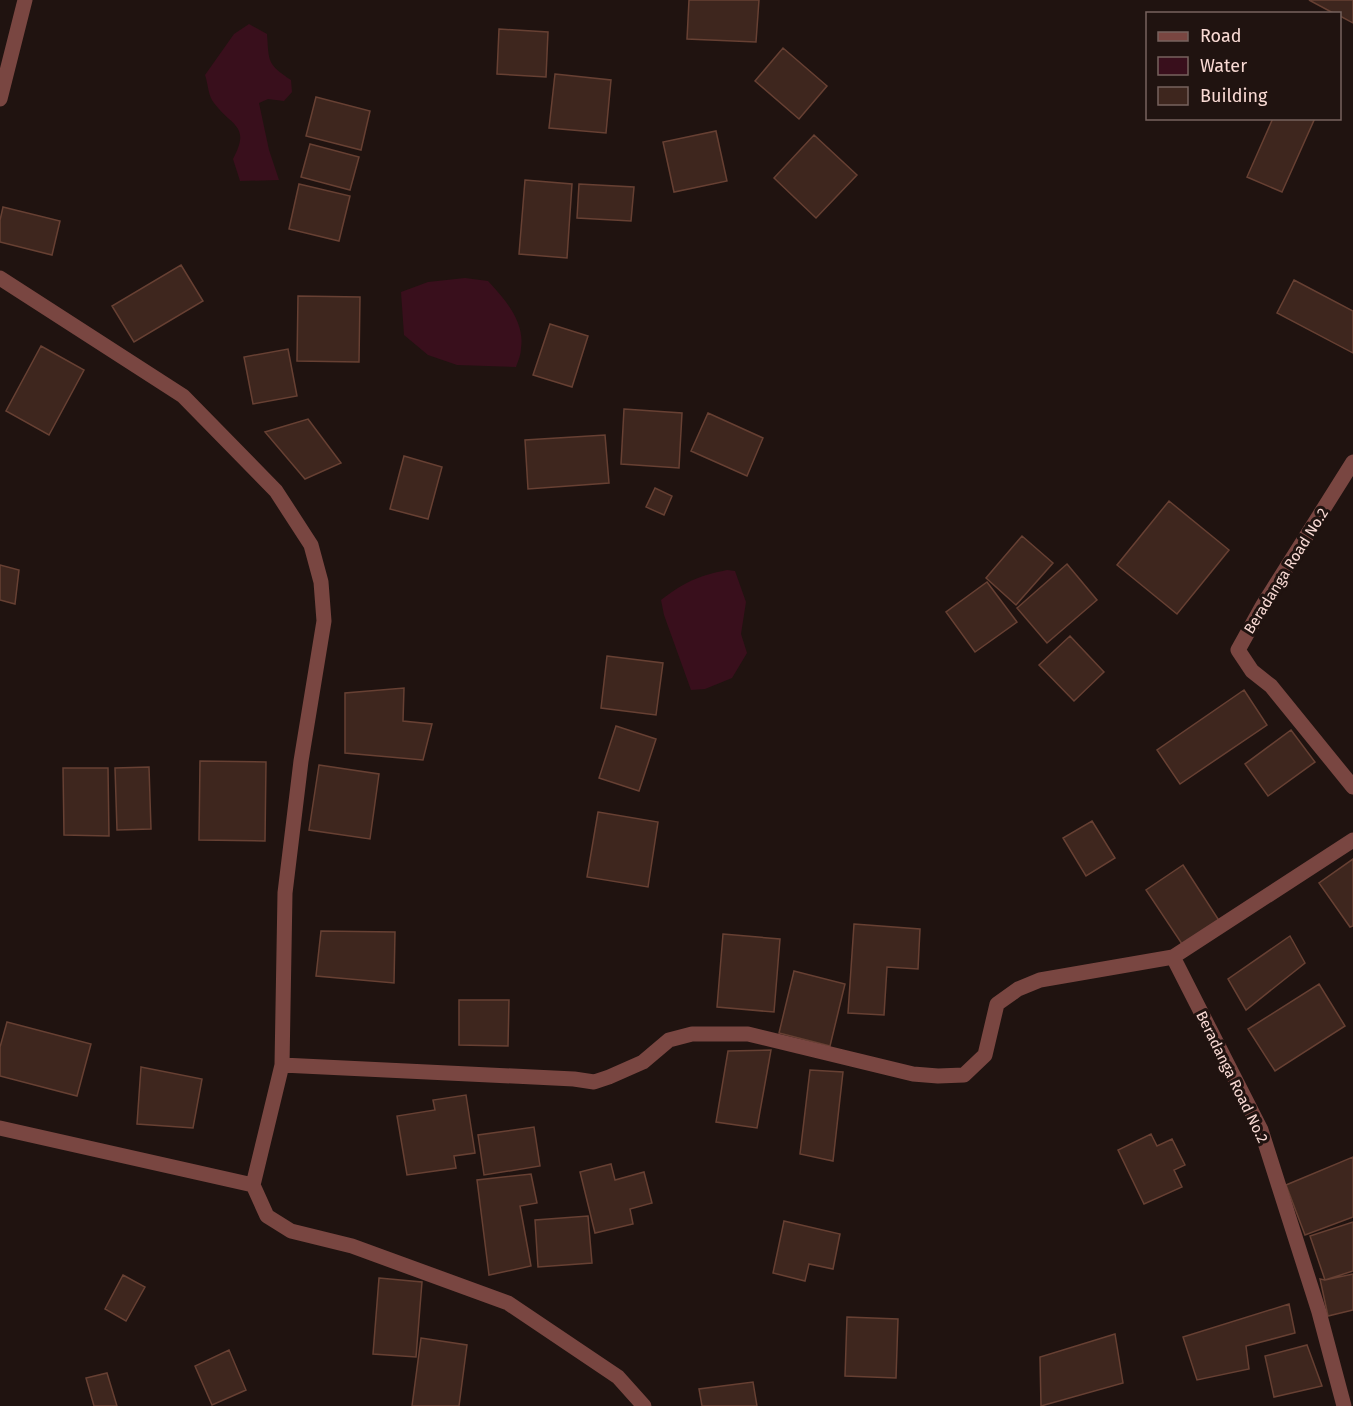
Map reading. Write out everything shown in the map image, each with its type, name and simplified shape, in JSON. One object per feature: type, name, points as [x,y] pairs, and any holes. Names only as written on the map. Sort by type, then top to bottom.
[{"type":"street","points":[[0,99],[25,0]]},
{"type":"street","points":[[0,278],[183,396],[276,491],[311,545],[321,582],[324,621],[301,761],[285,893],[282,1065],[254,1185],[267,1216],[291,1231],[352,1246],[508,1303],[618,1377],[644,1406]]},
{"type":"street","name":"Beradanga Road No.2","points":[[1353,462],[1263,605],[1238,650],[1252,671],[1270,686],[1353,787]]},
{"type":"street","points":[[282,1065],[502,1075],[594,1082],[643,1062],[669,1040],[693,1034],[748,1034],[913,1074],[964,1075],[985,1055],[997,1004],[1018,989],[1040,980],[1173,957],[1353,840]]},
{"type":"street","name":"Beradanga Road No.2","points":[[1173,957],[1261,1130],[1318,1312],[1344,1406]]},
{"type":"street","points":[[0,1128],[254,1185]]},
{"type":"water","points":[[249,24],[267,34],[268,51],[273,66],[291,80],[292,92],[284,101],[268,99],[259,103],[269,150],[279,180],[240,181],[233,159],[238,148],[240,133],[212,100],[205,75],[234,34]]},
{"type":"water","points":[[465,278],[488,281],[501,295],[517,320],[521,338],[516,367],[457,365],[428,355],[404,335],[401,292],[428,282]]},
{"type":"water","points":[[727,570],[735,571],[746,602],[741,634],[747,653],[732,678],[705,689],[691,690],[664,615],[661,600],[692,580]]},
{"type":"building","points":[[689,0],[759,0],[756,42],[687,39]]},
{"type":"building","points":[[1309,0],[1353,0],[1353,23],[1341,17],[1341,12],[1331,12]]},
{"type":"building","points":[[499,29],[548,32],[546,77],[497,74]]},
{"type":"building","points":[[783,48],[827,86],[799,119],[755,81]]},
{"type":"building","points":[[555,74],[611,80],[606,133],[549,128]]},
{"type":"building","points":[[316,97],[370,111],[361,150],[306,136]]},
{"type":"building","points":[[1272,120],[1314,120],[1282,192],[1247,177]]},
{"type":"building","points":[[716,131],[727,181],[674,192],[663,142]]},
{"type":"building","points":[[814,135],[857,175],[816,218],[774,178]]},
{"type":"building","points":[[310,144],[359,157],[350,190],[301,177]]},
{"type":"building","points":[[525,180],[572,184],[567,258],[519,254]]},
{"type":"building","points":[[299,184],[350,196],[339,241],[289,229]]},
{"type":"building","points":[[579,184],[634,187],[631,221],[577,218]]},
{"type":"building","points":[[3,207],[60,221],[52,255],[0,242],[0,220]]},
{"type":"building","points":[[181,265],[203,301],[134,342],[112,306]]},
{"type":"building","points":[[1294,280],[1353,311],[1353,353],[1277,313]]},
{"type":"building","points":[[298,296],[360,297],[359,362],[297,361]]},
{"type":"building","points":[[550,324],[588,336],[572,387],[533,375]]},
{"type":"building","points":[[41,346],[84,370],[49,435],[6,411]]},
{"type":"building","points":[[288,349],[297,396],[253,404],[244,357]]},
{"type":"building","points":[[624,409],[682,413],[679,468],[621,464]]},
{"type":"building","points":[[708,413],[763,438],[747,476],[691,451]]},
{"type":"building","points":[[308,419],[341,463],[305,479],[265,432]]},
{"type":"building","points":[[605,435],[609,483],[528,489],[525,440]]},
{"type":"building","points":[[404,456],[442,467],[428,519],[390,509]]},
{"type":"building","points":[[655,488],[672,496],[664,515],[646,507]]},
{"type":"building","points":[[1169,501],[1229,550],[1177,614],[1117,565]]},
{"type":"building","points":[[1022,536],[1053,563],[1016,605],[986,578]]},
{"type":"building","points":[[1067,564],[1097,600],[1047,643],[1017,608]]},
{"type":"building","points":[[0,565],[19,570],[15,604],[0,600]]},
{"type":"building","points":[[987,582],[1017,622],[975,652],[946,612]]},
{"type":"building","points":[[1070,636],[1104,672],[1074,701],[1039,665]]},
{"type":"building","points":[[607,656],[663,663],[656,715],[601,708]]},
{"type":"building","points":[[404,688],[403,721],[432,724],[423,760],[345,753],[345,693]]},
{"type":"building","points":[[1244,690],[1267,725],[1180,784],[1157,750]]},
{"type":"building","points":[[616,726],[656,739],[639,791],[599,778]]},
{"type":"building","points":[[1291,730],[1315,762],[1268,796],[1245,764]]},
{"type":"building","points":[[200,761],[266,762],[265,841],[199,840]]},
{"type":"building","points":[[319,765],[379,774],[370,839],[309,830]]},
{"type":"building","points":[[149,767],[151,829],[117,830],[115,768]]},
{"type":"building","points":[[63,768],[108,768],[109,836],[64,835]]},
{"type":"building","points":[[598,812],[658,822],[648,887],[587,877]]},
{"type":"building","points":[[1092,821],[1115,858],[1086,876],[1063,838]]},
{"type":"building","points":[[1353,859],[1353,926],[1350,927],[1319,883]]},
{"type":"building","points":[[1183,865],[1220,922],[1184,947],[1146,890]]},
{"type":"building","points":[[854,924],[920,929],[918,969],[887,967],[884,1015],[848,1013]]},
{"type":"building","points":[[321,931],[395,932],[394,983],[316,976]]},
{"type":"building","points":[[723,934],[780,939],[774,1012],[717,1007]]},
{"type":"building","points":[[1290,936],[1305,963],[1246,1010],[1228,979]]},
{"type":"building","points":[[794,971],[845,984],[830,1046],[779,1033]]},
{"type":"building","points":[[1319,984],[1345,1026],[1275,1071],[1248,1029]]},
{"type":"building","points":[[459,1000],[509,1000],[508,1046],[459,1045]]},
{"type":"building","points":[[7,1022],[91,1044],[77,1096],[0,1076],[0,1047]]},
{"type":"building","points":[[771,1050],[757,1128],[716,1122],[728,1051]]},
{"type":"building","points":[[141,1067],[202,1079],[193,1128],[137,1124]]},
{"type":"building","points":[[810,1070],[843,1072],[833,1161],[800,1154]]},
{"type":"building","points":[[466,1095],[475,1153],[454,1156],[456,1168],[407,1175],[397,1116],[435,1110],[433,1100]]},
{"type":"building","points":[[534,1127],[540,1166],[484,1175],[478,1135]]},
{"type":"building","points":[[1151,1134],[1157,1146],[1172,1139],[1185,1165],[1174,1170],[1182,1187],[1144,1204],[1118,1150]]},
{"type":"building","points":[[1353,1157],[1353,1217],[1305,1235],[1286,1185]]},
{"type":"building","points":[[611,1164],[615,1180],[644,1172],[652,1203],[630,1209],[633,1224],[595,1233],[580,1172]]},
{"type":"building","points":[[531,1174],[537,1203],[520,1206],[531,1266],[489,1275],[477,1180]]},
{"type":"building","points":[[588,1216],[592,1263],[538,1267],[535,1220]]},
{"type":"building","points":[[784,1221],[840,1234],[833,1269],[809,1264],[805,1281],[773,1273]]},
{"type":"building","points":[[1353,1222],[1353,1271],[1325,1280],[1310,1236]]},
{"type":"building","points":[[1353,1274],[1353,1310],[1328,1316],[1320,1279]]},
{"type":"building","points":[[123,1275],[145,1287],[126,1321],[105,1309]]},
{"type":"building","points":[[379,1278],[422,1282],[416,1357],[373,1354]]},
{"type":"building","points":[[1289,1304],[1295,1333],[1246,1346],[1249,1369],[1197,1380],[1183,1337]]},
{"type":"building","points":[[847,1317],[898,1319],[896,1378],[845,1376]]},
{"type":"building","points":[[1115,1334],[1123,1383],[1041,1406],[1040,1357]]},
{"type":"building","points":[[421,1338],[467,1345],[459,1406],[412,1406]]},
{"type":"building","points":[[1307,1345],[1322,1386],[1274,1397],[1265,1356]]},
{"type":"building","points":[[229,1350],[246,1390],[212,1405],[195,1366]]},
{"type":"building","points":[[107,1373],[117,1406],[94,1406],[86,1378]]},
{"type":"building","points":[[753,1382],[757,1406],[702,1406],[699,1389]]}]
